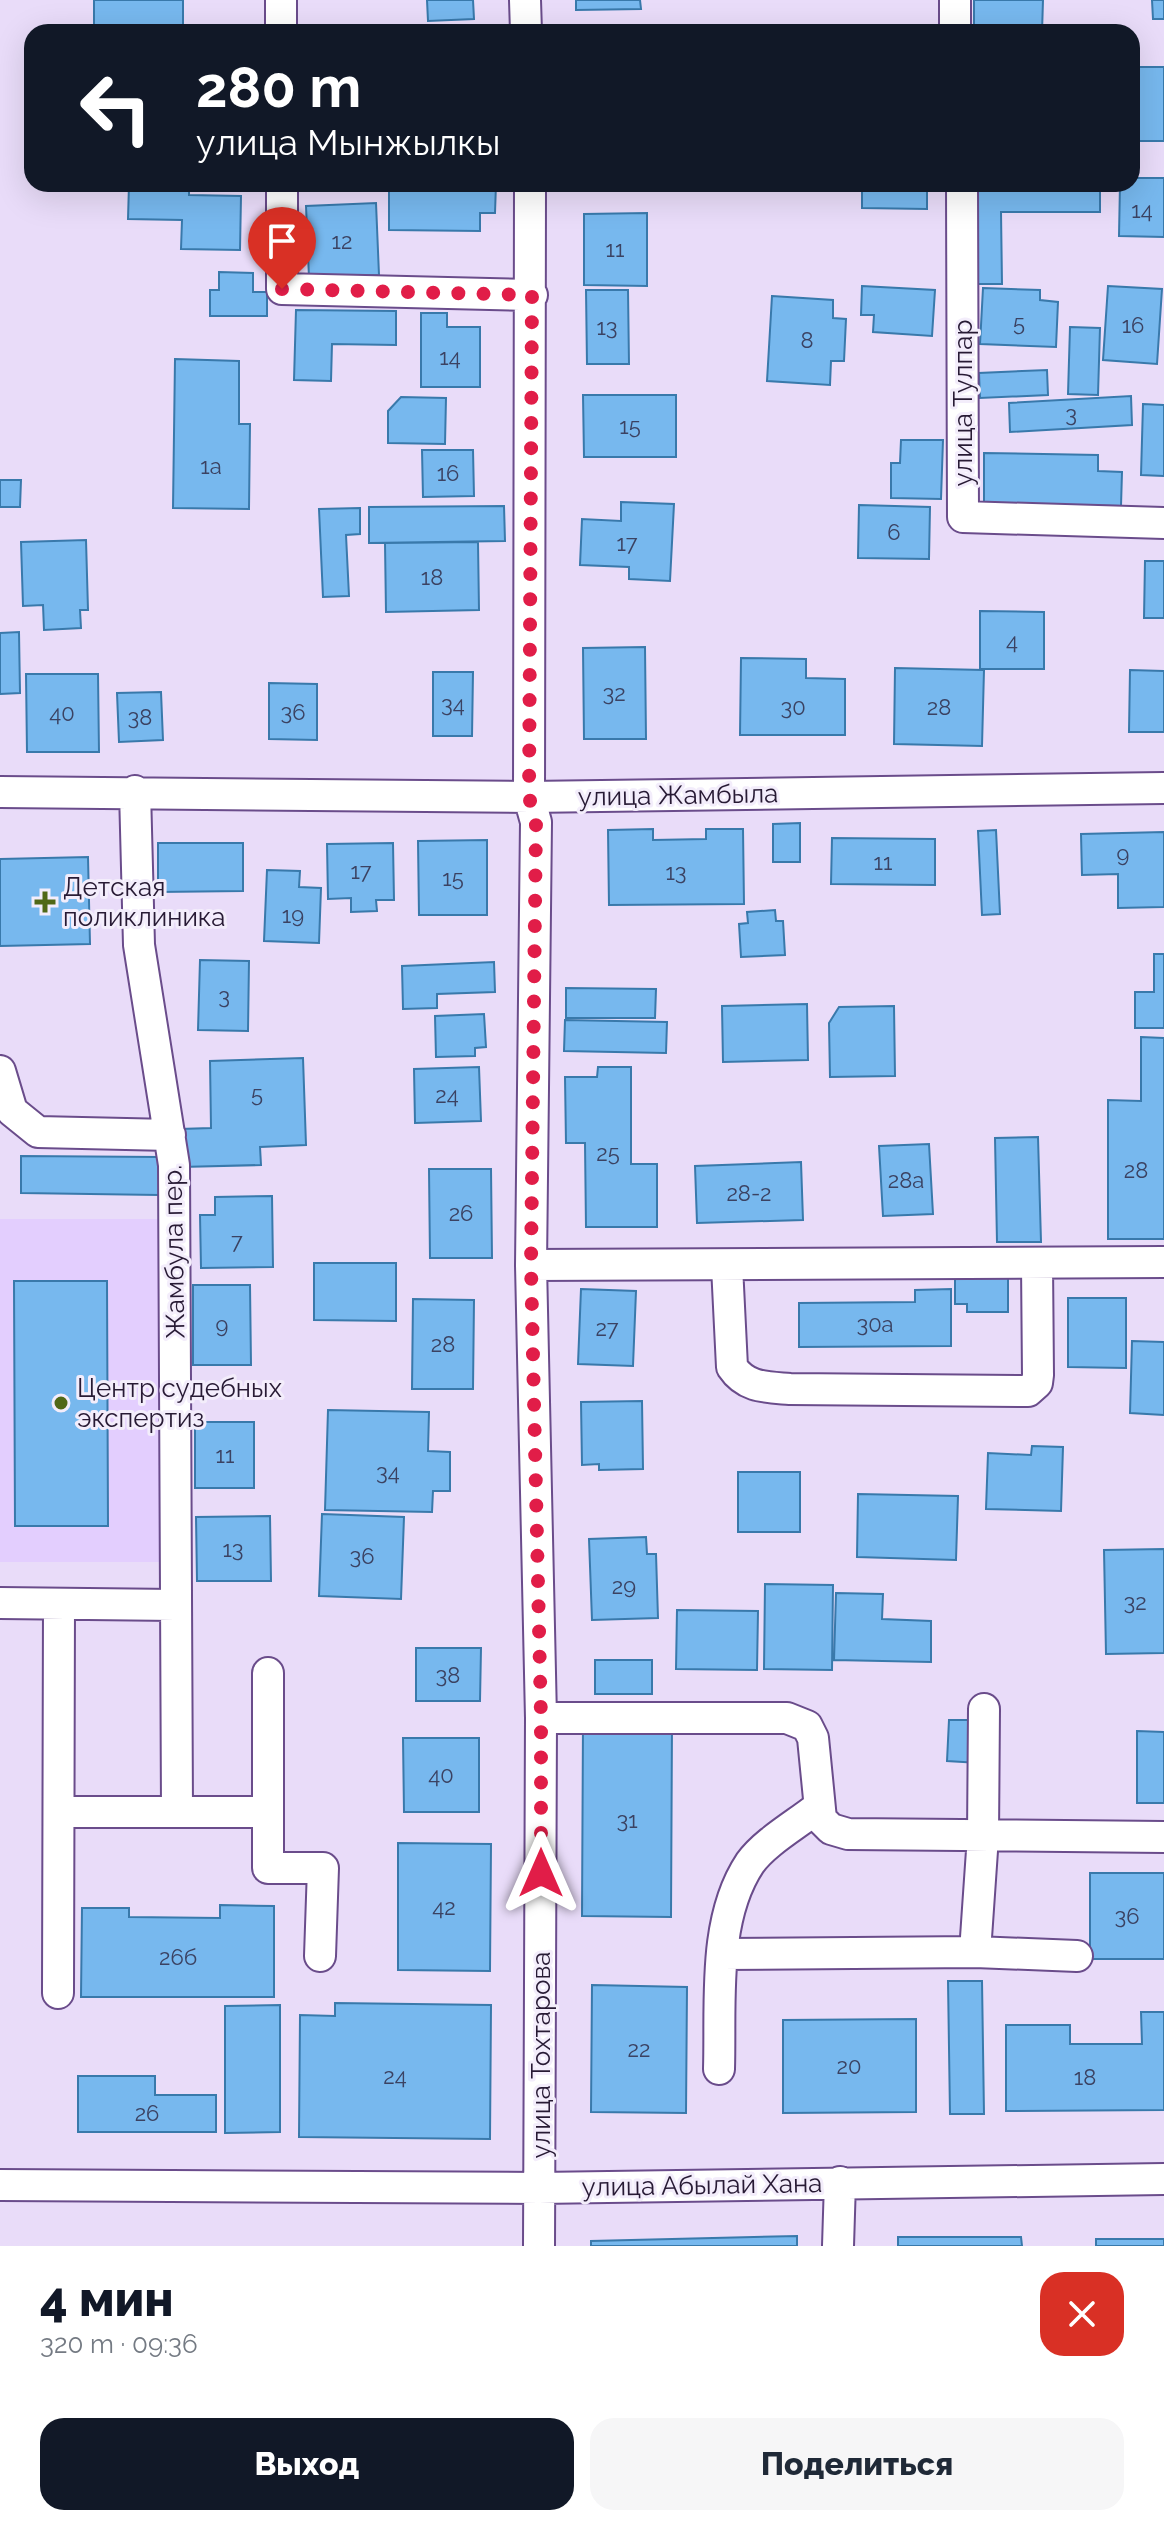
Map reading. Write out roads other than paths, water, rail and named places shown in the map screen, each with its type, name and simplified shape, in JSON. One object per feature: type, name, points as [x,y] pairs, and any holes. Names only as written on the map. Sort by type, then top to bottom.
[{"type":"street","points":[[281,0],[281,24]]},
{"type":"street","points":[[525,0],[526,24]]},
{"type":"street","points":[[955,0],[955,24]]},
{"type":"street","points":[[282,192],[282,289],[532,295]]},
{"type":"street","name":"улица Тохтарова","points":[[530,192],[529,797],[536,822],[531,1265],[541,1718],[539,2246]]},
{"type":"street","name":"улица Тулпар","points":[[962,192],[963,517],[1164,523]]},
{"type":"street","name":"улица Жамбыла","points":[[0,792],[529,797],[1164,788]]},
{"type":"street","name":"Жамбула пер.","points":[[135,791],[139,945],[170,1135],[176,1289],[177,1811]]},
{"type":"street","points":[[0,1071],[12,1111],[38,1132],[170,1135]]},
{"type":"street","points":[[531,1265],[1164,1262]]},
{"type":"street","points":[[727,1266],[732,1367],[740,1379],[753,1385],[790,1389],[1028,1391],[1037,1383],[1038,1375],[1037,1264]]},
{"type":"street","points":[[0,1603],[175,1605]]},
{"type":"street","points":[[58,1993],[59,1604]]},
{"type":"street","points":[[268,1673],[268,1868],[323,1868],[320,1956]]},
{"type":"street","points":[[975,1952],[983,1836],[984,1709]]},
{"type":"street","points":[[541,1718],[787,1718],[807,1726],[813,1738],[817,1808],[821,1819],[831,1829],[848,1834],[1164,1837]]},
{"type":"street","points":[[719,2069],[722,1954],[733,1896],[752,1860],[817,1808]]},
{"type":"street","points":[[60,1812],[267,1812]]},
{"type":"street","points":[[722,1954],[975,1952],[1077,1956]]},
{"type":"street","name":"улица Абылай Хана","points":[[0,2185],[539,2188],[1164,2179]]},
{"type":"street","points":[[838,2246],[840,2182]]},
{"type":"place","name":"Детская поликлиника","points":[[45,902]]},
{"type":"place","name":"Центр судебных экспертиз","points":[[61,1403]]}]
